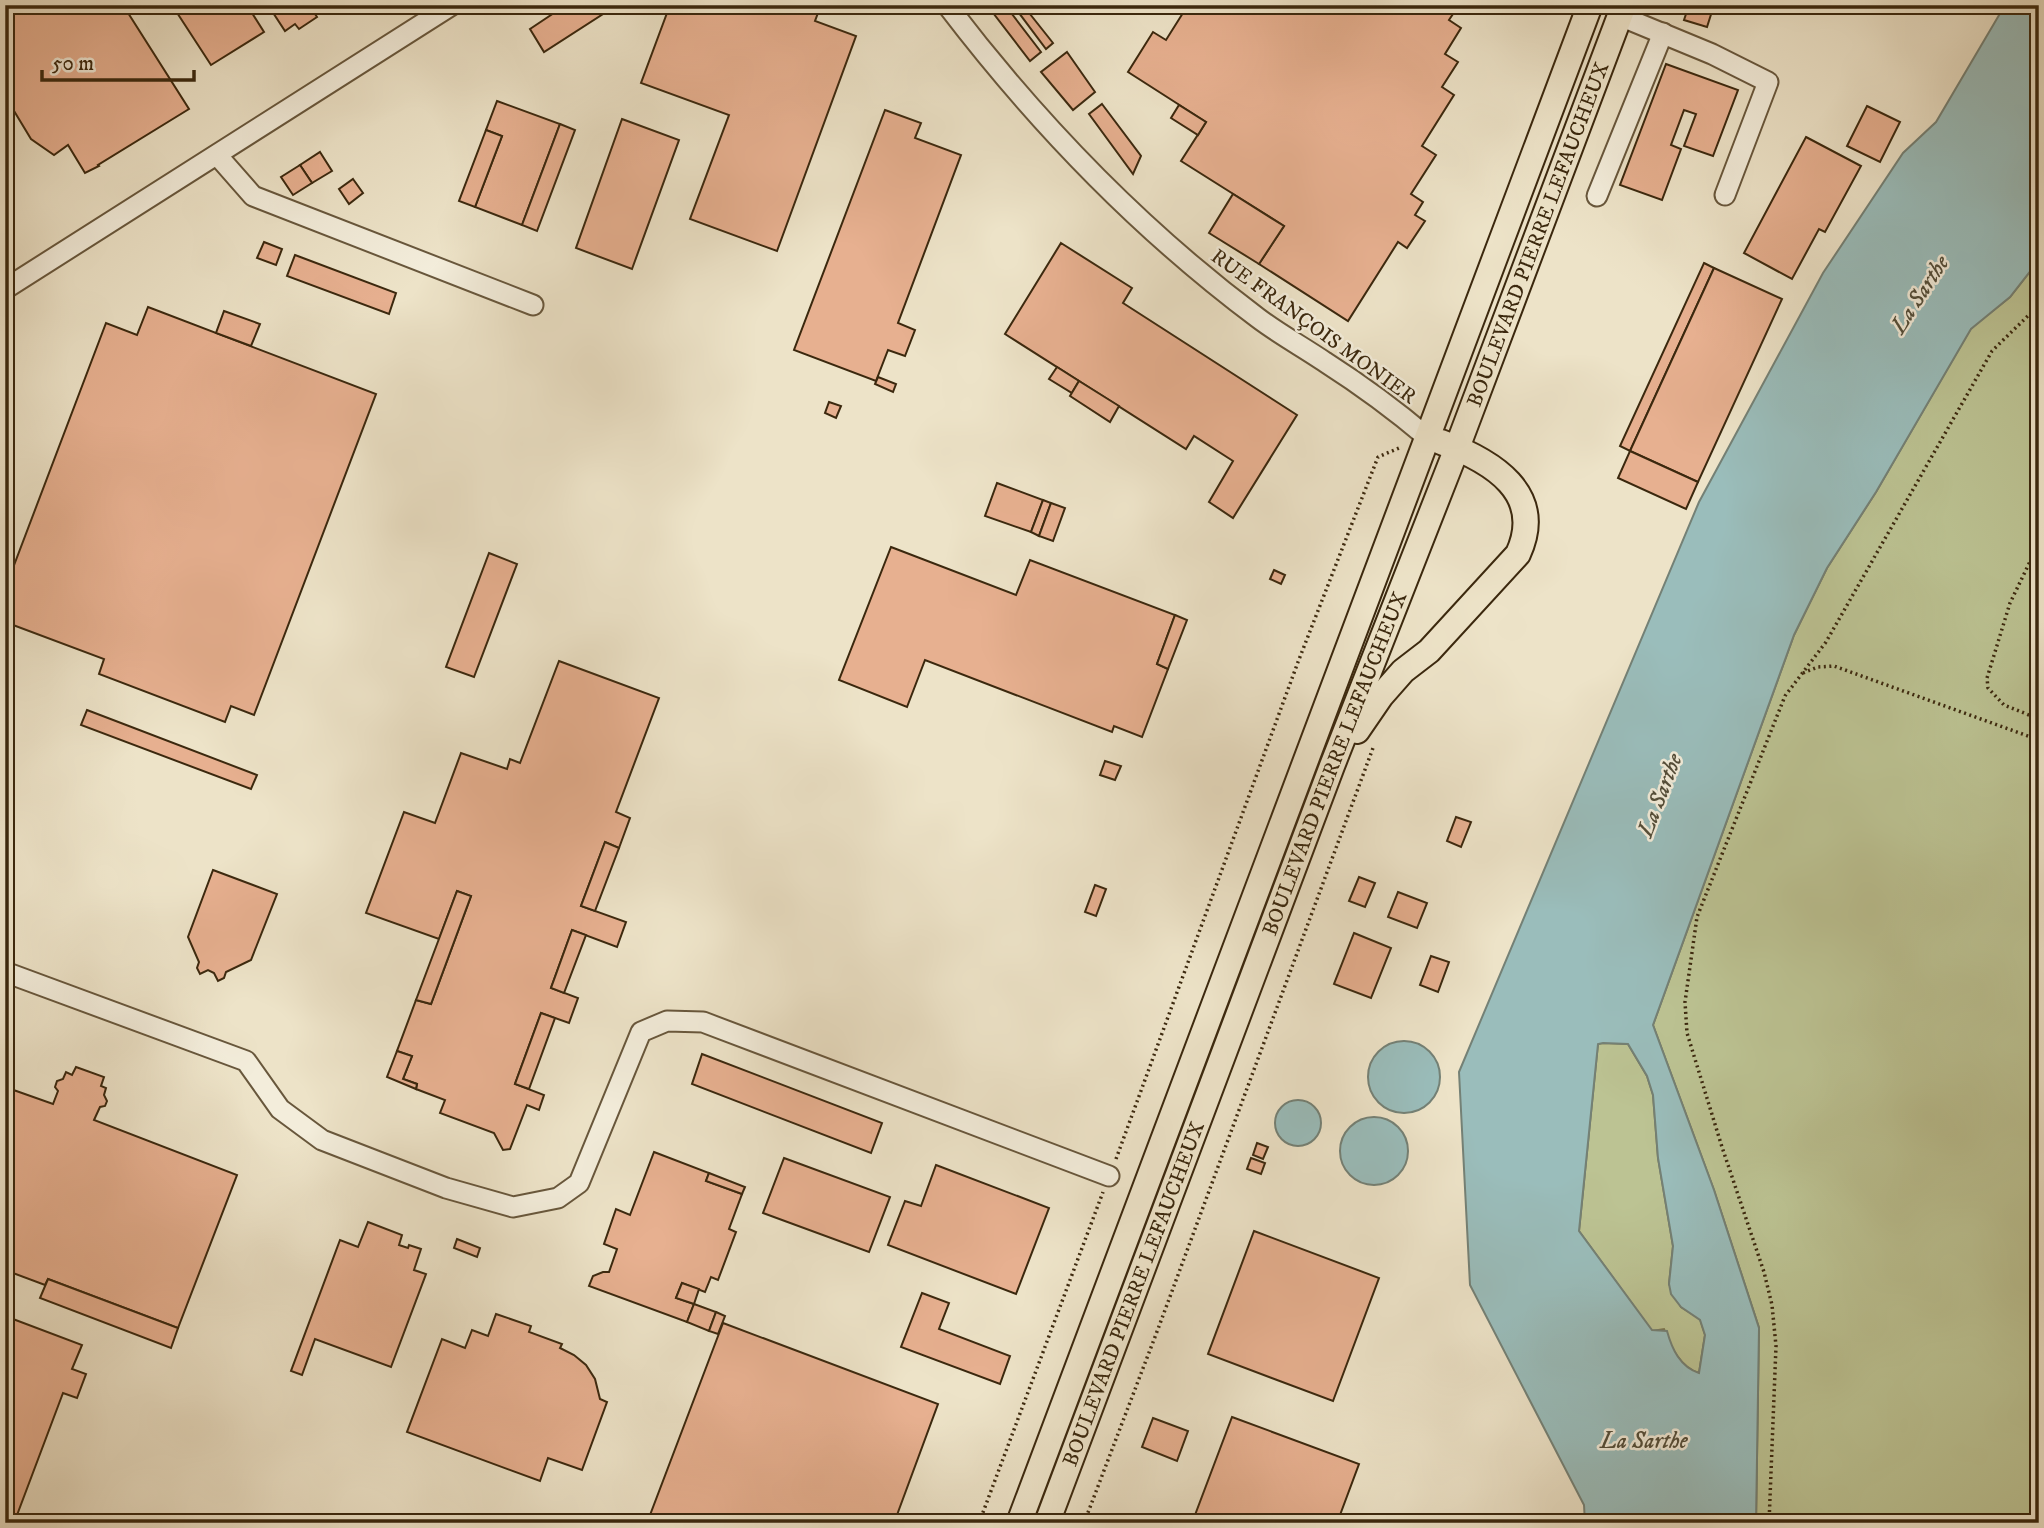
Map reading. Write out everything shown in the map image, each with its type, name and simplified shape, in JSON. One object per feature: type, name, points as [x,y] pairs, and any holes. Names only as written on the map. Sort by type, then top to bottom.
[{"type":"main road","name":"BOULEVARD PIERRE LEFAUCHEUX","points":[[1020,1523],[1590,5]]},
{"type":"main road","name":"BOULEVARD PIERRE LEFAUCHEUX","points":[[1047,1523],[1332,766],[1457,448],[1622,10]]},
{"type":"main road","points":[[1332,766],[1381,696],[1403,671],[1429,651],[1513,560],[1524,540],[1526,510],[1513,485],[1490,467],[1457,448],[1428,438]]},
{"type":"street","points":[[5,289],[452,5]]},
{"type":"street","name":"RUE FRANÇOIS MONIER","points":[[947,5],[999,71],[1058,138],[1120,202],[1188,264],[1260,320],[1383,401],[1428,438]]},
{"type":"street","points":[[1622,10],[1663,33],[1768,82],[1725,195]]},
{"type":"street","points":[[1597,196],[1663,33]]},
{"type":"street","points":[[218,155],[253,196],[533,305]]},
{"type":"street","points":[[5,972],[246,1061],[280,1109],[322,1140],[446,1188],[513,1207],[558,1198],[579,1183],[642,1032],[667,1021],[703,1022],[1110,1176]]},
{"type":"path","points":[[1769,1523],[1776,1346],[1772,1305],[1764,1272],[1721,1147],[1687,1033],[1685,1002],[1693,938],[1703,901],[1785,696],[1826,642],[1992,351],[2039,305]]},
{"type":"path","points":[[979,1523],[1110,1176],[1298,663],[1378,457],[1428,438]]},
{"type":"path","points":[[2039,543],[2010,603],[1987,678],[1987,688],[2004,705],[2039,719]]},
{"type":"path","points":[[1799,677],[1818,667],[1833,666],[2039,740]]},
{"type":"path","name":"BOULEVARD PIERRE LEFAUCHEUX","points":[[1084,1523],[1377,741]]},
{"type":"green space","points":[[2039,260],[2039,1523],[1756,1523],[1759,1328],[1714,1190],[1653,1025],[1794,635],[1827,568],[1876,492],[1971,328],[2010,297]]},
{"type":"green space","points":[[1598,1044],[1628,1044],[1647,1076],[1653,1095],[1658,1158],[1673,1246],[1669,1284],[1681,1307],[1700,1319],[1705,1335],[1699,1373],[1681,1361],[1664,1329],[1652,1331],[1579,1231]]},
{"type":"water","name":"La Sarthe","points":[[2005,5],[2039,5],[2039,260],[2010,297],[1971,329],[1876,492],[1827,568],[1794,635],[1653,1025],[1714,1190],[1759,1328],[1756,1523],[1585,1523],[1584,1505],[1470,1285],[1459,1072],[1699,502],[1823,273],[1903,153],[1936,122]],"holes":[[[1598,1044],[1628,1044],[1647,1076],[1653,1095],[1658,1158],[1673,1246],[1669,1284],[1671,1294],[1681,1307],[1700,1320],[1705,1335],[1699,1373],[1687,1366],[1678,1356],[1667,1331],[1652,1330],[1579,1231]]]},
{"type":"water","points":[[1404,1041],[1424,1047],[1434,1057],[1440,1077],[1434,1097],[1424,1107],[1404,1113],[1384,1107],[1374,1097],[1368,1077],[1374,1057],[1384,1047]]},
{"type":"water","points":[[1298,1100],[1314,1107],[1321,1123],[1314,1139],[1298,1146],[1282,1139],[1275,1123],[1282,1107]]},
{"type":"water","points":[[1374,1117],[1387,1120],[1398,1127],[1405,1138],[1408,1151],[1405,1164],[1398,1175],[1387,1182],[1374,1185],[1361,1182],[1350,1175],[1343,1164],[1340,1151],[1343,1138],[1350,1127],[1361,1120]]},
{"type":"building","points":[[5,5],[123,5],[189,109],[85,173],[68,145],[54,155],[31,139],[5,96]]},
{"type":"building","points":[[172,5],[247,5],[264,32],[211,65]]},
{"type":"building","points":[[268,5],[330,5],[299,29],[295,24],[285,31]]},
{"type":"building","points":[[566,5],[617,5],[544,52],[530,29]]},
{"type":"building","points":[[670,5],[821,5],[815,21],[856,36],[777,251],[690,219],[729,115],[641,83]]},
{"type":"building","points":[[987,5],[1005,5],[1041,52],[1030,61]]},
{"type":"building","points":[[1013,5],[1034,5],[1037,9],[1030,14],[1053,43],[1046,49]]},
{"type":"building","points":[[1188,5],[1459,5],[1449,20],[1461,28],[1445,54],[1458,62],[1442,87],[1454,95],[1422,146],[1436,155],[1411,194],[1423,202],[1415,215],[1425,221],[1407,248],[1398,242],[1348,321],[1259,264],[1284,226],[1181,161],[1206,122],[1128,72],[1153,32],[1166,40]]},
{"type":"building","points":[[1689,5],[1714,5],[1707,27],[1684,20]]},
{"type":"building","points":[[1067,52],[1095,92],[1073,110],[1041,72]]},
{"type":"building","points":[[1666,64],[1738,90],[1713,156],[1684,146],[1696,114],[1684,110],[1671,145],[1681,149],[1662,200],[1620,185]]},
{"type":"building","points":[[497,101],[560,124],[522,225],[475,207],[502,136],[486,130]]},
{"type":"building","points":[[1102,104],[1141,156],[1133,174],[1089,114]]},
{"type":"building","points":[[1179,105],[1206,122],[1198,135],[1171,118]]},
{"type":"building","points":[[1867,106],[1900,122],[1880,162],[1847,146]]},
{"type":"building","points":[[885,110],[921,123],[915,138],[961,155],[898,323],[915,330],[905,356],[888,350],[876,381],[794,350]]},
{"type":"building","points":[[622,119],[679,140],[632,269],[576,248]]},
{"type":"building","points":[[560,124],[575,130],[537,231],[522,225]]},
{"type":"building","points":[[486,130],[502,136],[475,207],[459,201]]},
{"type":"building","points":[[1806,137],[1861,166],[1825,232],[1819,229],[1792,279],[1744,253]]},
{"type":"building","points":[[320,152],[332,171],[312,183],[300,165]]},
{"type":"building","points":[[300,165],[312,183],[293,195],[281,177]]},
{"type":"building","points":[[353,179],[363,193],[349,204],[339,189]]},
{"type":"building","points":[[1233,194],[1284,226],[1259,264],[1209,233]]},
{"type":"building","points":[[264,242],[282,249],[276,265],[257,258]]},
{"type":"building","points":[[1061,243],[1132,288],[1123,303],[1297,415],[1233,518],[1209,502],[1233,461],[1194,436],[1186,449],[1005,334]]},
{"type":"building","points":[[295,255],[396,293],[389,314],[287,276]]},
{"type":"building","points":[[1704,263],[1714,268],[1630,451],[1620,446]]},
{"type":"building","points":[[1714,268],[1782,299],[1698,482],[1630,451]]},
{"type":"building","points":[[148,307],[376,394],[254,715],[231,706],[225,722],[99,674],[104,659],[5,622],[5,580],[8,581],[106,323],[137,335]]},
{"type":"building","points":[[224,311],[260,324],[251,346],[216,333]]},
{"type":"building","points":[[1057,367],[1079,381],[1072,393],[1049,379]]},
{"type":"building","points":[[878,377],[896,384],[893,392],[875,384]]},
{"type":"building","points":[[1079,381],[1119,406],[1110,422],[1070,396]]},
{"type":"building","points":[[829,402],[841,406],[836,418],[825,413]]},
{"type":"building","points":[[1630,451],[1698,482],[1686,509],[1618,478]]},
{"type":"building","points":[[997,483],[1043,500],[1031,532],[985,516]]},
{"type":"building","points":[[1043,500],[1051,503],[1039,536],[1031,532]]},
{"type":"building","points":[[1051,503],[1065,508],[1053,541],[1039,536]]},
{"type":"building","points":[[891,547],[1016,595],[1030,560],[1175,615],[1157,664],[1168,669],[1142,737],[1114,726],[1112,732],[925,660],[907,707],[839,680]]},
{"type":"building","points":[[489,553],[517,564],[474,677],[446,667]]},
{"type":"building","points":[[1274,570],[1285,575],[1281,584],[1270,579]]},
{"type":"building","points":[[1175,615],[1187,620],[1168,669],[1157,664]]},
{"type":"building","points":[[559,661],[659,698],[616,812],[630,818],[619,848],[605,842],[581,906],[626,922],[617,947],[572,930],[551,988],[578,998],[569,1023],[541,1013],[515,1084],[544,1095],[539,1110],[527,1105],[510,1149],[503,1150],[494,1133],[440,1113],[445,1100],[416,1089],[417,1084],[403,1079],[412,1056],[397,1051],[416,1000],[431,1004],[471,896],[457,891],[439,939],[366,913],[404,812],[435,823],[461,753],[507,769],[510,759],[520,763]]},
{"type":"building","points":[[87,710],[257,775],[251,789],[81,725]]},
{"type":"building","points":[[1105,761],[1121,766],[1115,780],[1100,775]]},
{"type":"building","points":[[1456,817],[1471,822],[1461,847],[1447,841]]},
{"type":"building","points":[[605,842],[619,848],[595,911],[581,906]]},
{"type":"building","points":[[213,870],[277,894],[251,960],[226,972],[224,978],[218,981],[214,973],[208,970],[200,974],[197,968],[199,962],[188,937]]},
{"type":"building","points":[[1359,877],[1375,883],[1365,907],[1349,901]]},
{"type":"building","points":[[1095,885],[1106,889],[1096,916],[1085,912]]},
{"type":"building","points":[[457,891],[471,896],[431,1004],[416,1000]]},
{"type":"building","points":[[1398,892],[1427,903],[1417,928],[1388,917]]},
{"type":"building","points":[[572,930],[586,935],[564,993],[551,988]]},
{"type":"building","points":[[1354,933],[1391,948],[1371,998],[1334,984]]},
{"type":"building","points":[[1431,956],[1449,962],[1438,992],[1420,985]]},
{"type":"building","points":[[541,1013],[555,1018],[529,1089],[515,1084]]},
{"type":"building","points":[[397,1051],[412,1056],[403,1079],[417,1084],[416,1089],[387,1077]]},
{"type":"building","points":[[702,1054],[882,1123],[871,1153],[692,1084]]},
{"type":"building","points":[[76,1067],[104,1077],[101,1086],[106,1088],[104,1095],[107,1101],[105,1106],[100,1107],[94,1120],[237,1175],[178,1328],[48,1279],[45,1285],[5,1270],[5,1087],[53,1104],[58,1091],[55,1087],[57,1081],[63,1079],[66,1072],[72,1075]]},
{"type":"building","points":[[1257,1143],[1268,1147],[1263,1159],[1253,1155]]},
{"type":"building","points":[[654,1152],[709,1173],[706,1181],[742,1194],[729,1229],[736,1232],[718,1280],[711,1277],[705,1292],[682,1283],[676,1298],[694,1304],[687,1322],[589,1286],[593,1276],[609,1272],[617,1249],[604,1244],[616,1209],[630,1215]]},
{"type":"building","points":[[784,1158],[890,1197],[869,1252],[763,1213]]},
{"type":"building","points":[[1251,1158],[1265,1163],[1261,1174],[1247,1169]]},
{"type":"building","points":[[936,1165],[1049,1208],[1016,1294],[888,1245],[905,1201],[921,1206]]},
{"type":"building","points":[[709,1173],[745,1187],[742,1194],[706,1181]]},
{"type":"building","points":[[368,1222],[402,1235],[399,1245],[421,1249],[414,1270],[426,1274],[391,1367],[315,1339],[302,1375],[291,1371],[340,1240],[358,1247]]},
{"type":"building","points":[[1254,1231],[1379,1278],[1333,1401],[1208,1354]]},
{"type":"building","points":[[457,1239],[480,1248],[477,1257],[454,1248]]},
{"type":"building","points":[[48,1279],[178,1328],[171,1348],[40,1298]]},
{"type":"building","points":[[682,1283],[699,1289],[694,1304],[676,1298]]},
{"type":"building","points":[[922,1293],[949,1303],[939,1329],[1010,1356],[1000,1384],[901,1347]]},
{"type":"building","points":[[694,1304],[716,1312],[709,1331],[687,1322]]},
{"type":"building","points":[[716,1312],[725,1316],[718,1334],[709,1331]]},
{"type":"building","points":[[496,1314],[531,1326],[529,1332],[562,1344],[560,1348],[586,1365],[595,1379],[600,1399],[607,1402],[582,1470],[548,1458],[540,1481],[407,1432],[442,1339],[465,1348],[472,1330],[488,1336]]},
{"type":"building","points":[[5,1316],[82,1345],[72,1369],[86,1374],[77,1398],[63,1393],[14,1523],[5,1523]]},
{"type":"building","points":[[723,1323],[938,1404],[894,1523],[647,1523]]},
{"type":"building","points":[[1232,1417],[1359,1464],[1337,1523],[1192,1523]]},
{"type":"building","points":[[1153,1418],[1188,1431],[1177,1461],[1142,1447]]}]
